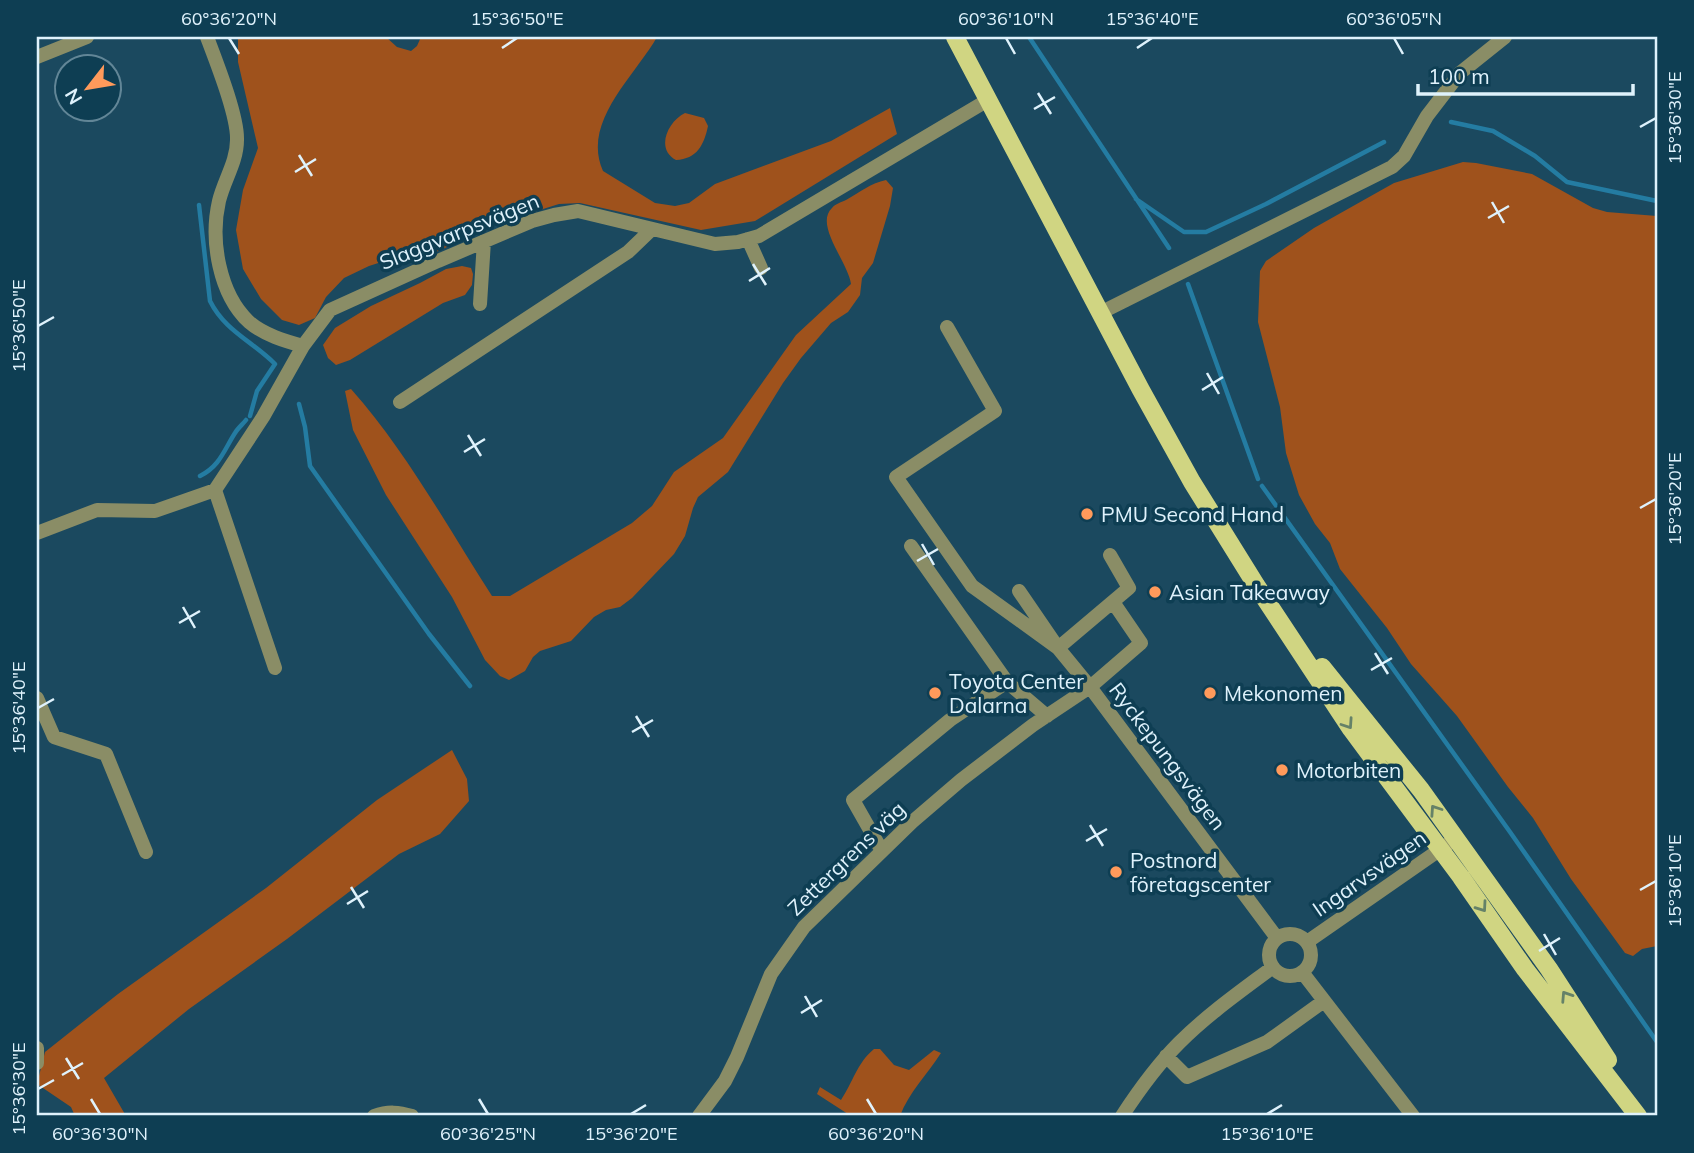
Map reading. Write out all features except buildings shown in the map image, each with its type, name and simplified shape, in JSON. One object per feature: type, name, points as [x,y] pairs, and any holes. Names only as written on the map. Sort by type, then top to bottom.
[{"type":"main road","points":[[955,37],[1192,482],[1256,585],[1351,729],[1447,844],[1525,969],[1639,1116]]},
{"type":"street","points":[[37,57],[87,37]]},
{"type":"street","points":[[207,37],[233,115],[237,138],[232,166],[219,200],[216,226],[216,245],[227,285],[232,301],[250,323],[280,340],[303,346]]},
{"type":"street","points":[[1100,313],[1392,167],[1404,156],[1427,116],[1460,74],[1505,37]]},
{"type":"street","name":"Slaggvarpsvägen","points":[[215,490],[263,417],[303,346],[330,310],[532,221],[578,211],[715,244],[759,236],[988,100]]},
{"type":"street","points":[[400,402],[628,252],[652,229]]},
{"type":"street","points":[[748,239],[761,268]]},
{"type":"street","points":[[480,304],[484,241]]},
{"type":"street","points":[[947,327],[995,411],[896,478],[972,586],[1058,648]]},
{"type":"street","points":[[37,533],[97,510],[155,511],[215,490],[275,668]]},
{"type":"street","points":[[911,546],[1007,682],[1047,716]]},
{"type":"street","points":[[1058,648],[1129,588],[1110,555]]},
{"type":"street","points":[[1019,591],[1058,648],[1090,687]]},
{"type":"street","name":"Ryckepungsvägen","points":[[1113,602],[1141,642],[1090,687],[1277,938]]},
{"type":"street","points":[[882,851],[853,800],[950,720],[1007,682]]},
{"type":"street","name":"Zettergrens väg","points":[[699,1116],[725,1081],[737,1058],[763,990],[780,959],[804,926],[961,780],[1090,687]]},
{"type":"street","points":[[37,698],[54,737],[106,754],[146,852]]},
{"type":"street","name":"Ingarvsvägen","points":[[1307,942],[1447,844]]},
{"type":"street","points":[[1289,933],[1302,937],[1307,942],[1311,956],[1302,972],[1283,975],[1273,967],[1269,952],[1277,938],[1289,933]]},
{"type":"street","points":[[1122,1116],[1166,1056],[1200,1023],[1273,967]]},
{"type":"street","points":[[1302,972],[1413,1116]]},
{"type":"street","points":[[1166,1056],[1187,1076],[1267,1042],[1324,1001]]},
{"type":"street","points":[[37,1048],[37,1063]]},
{"type":"street","points":[[374,1116],[397,1112],[412,1116]]},
{"type":"shaded area","points":[[238,37],[386,37],[397,47],[411,51],[421,37],[657,37],[605,117],[599,135],[598,153],[603,171],[655,203],[675,206],[689,203],[715,184],[831,141],[890,108],[897,134],[755,221],[701,230],[580,203],[559,204],[498,223],[432,254],[411,258],[397,257],[369,266],[344,278],[326,297],[315,318],[299,325],[282,320],[261,299],[243,269],[236,230],[243,190],[258,148],[238,62]]},
{"type":"shaded area","points":[[685,113],[704,118],[708,126],[698,150],[689,157],[676,160],[666,149],[666,135],[673,122]]},
{"type":"shaded area","points":[[1463,162],[1532,174],[1593,208],[1607,212],[1657,216],[1657,946],[1642,949],[1633,956],[1625,953],[1571,879],[1533,818],[1457,716],[1411,664],[1387,628],[1340,569],[1330,543],[1315,524],[1299,495],[1286,453],[1280,407],[1258,322],[1260,271],[1266,261],[1314,228],[1394,183]]},
{"type":"shaded area","points":[[886,180],[893,188],[890,206],[873,263],[862,278],[860,295],[848,312],[831,323],[801,358],[728,472],[698,497],[685,536],[674,554],[620,607],[606,610],[594,617],[571,641],[540,651],[525,671],[509,680],[500,676],[485,660],[452,597],[386,495],[353,430],[345,391],[351,389],[390,438],[492,596],[510,596],[632,523],[652,506],[674,472],[723,438],[796,335],[851,284],[829,234],[828,215],[832,208]]},
{"type":"shaded area","points":[[462,266],[471,268],[473,274],[472,285],[465,295],[443,303],[350,360],[336,365],[328,358],[323,345],[335,328],[371,306],[446,269]]},
{"type":"shaded area","points":[[452,750],[467,779],[469,801],[440,834],[399,854],[189,1009],[104,1078],[126,1116],[75,1116],[71,1107],[37,1084],[45,1052],[118,994],[266,888],[377,800]]},
{"type":"shaded area","points":[[874,1049],[880,1049],[894,1065],[909,1070],[934,1050],[941,1053],[913,1091],[900,1116],[851,1116],[817,1094],[820,1087],[841,1100],[859,1067]]},
{"type":"waterway","points":[[1029,37],[1169,248]]},
{"type":"waterway","points":[[1451,122],[1493,131],[1535,156],[1567,182],[1657,201]]},
{"type":"waterway","points":[[1136,199],[1184,232],[1206,232],[1384,142]]},
{"type":"waterway","points":[[199,205],[210,301],[231,328],[275,364],[257,391],[250,416]]},
{"type":"waterway","points":[[1188,284],[1258,479]]},
{"type":"waterway","points":[[299,404],[310,466],[429,634],[470,686]]},
{"type":"waterway","points":[[200,476],[217,462],[246,420]]},
{"type":"waterway","points":[[1262,486],[1657,1042]]},
{"type":"place","name":"PMU Second Hand","points":[[1087,514]]},
{"type":"place","name":"Asian Takeaway","points":[[1155,592]]},
{"type":"place","name":"Toyota Center Dalarna","points":[[935,693]]},
{"type":"place","name":"Mekonomen","points":[[1210,693]]},
{"type":"place","name":"Motorbiten","points":[[1282,770]]},
{"type":"place","name":"Postnord företagscenter","points":[[1116,872]]}]
